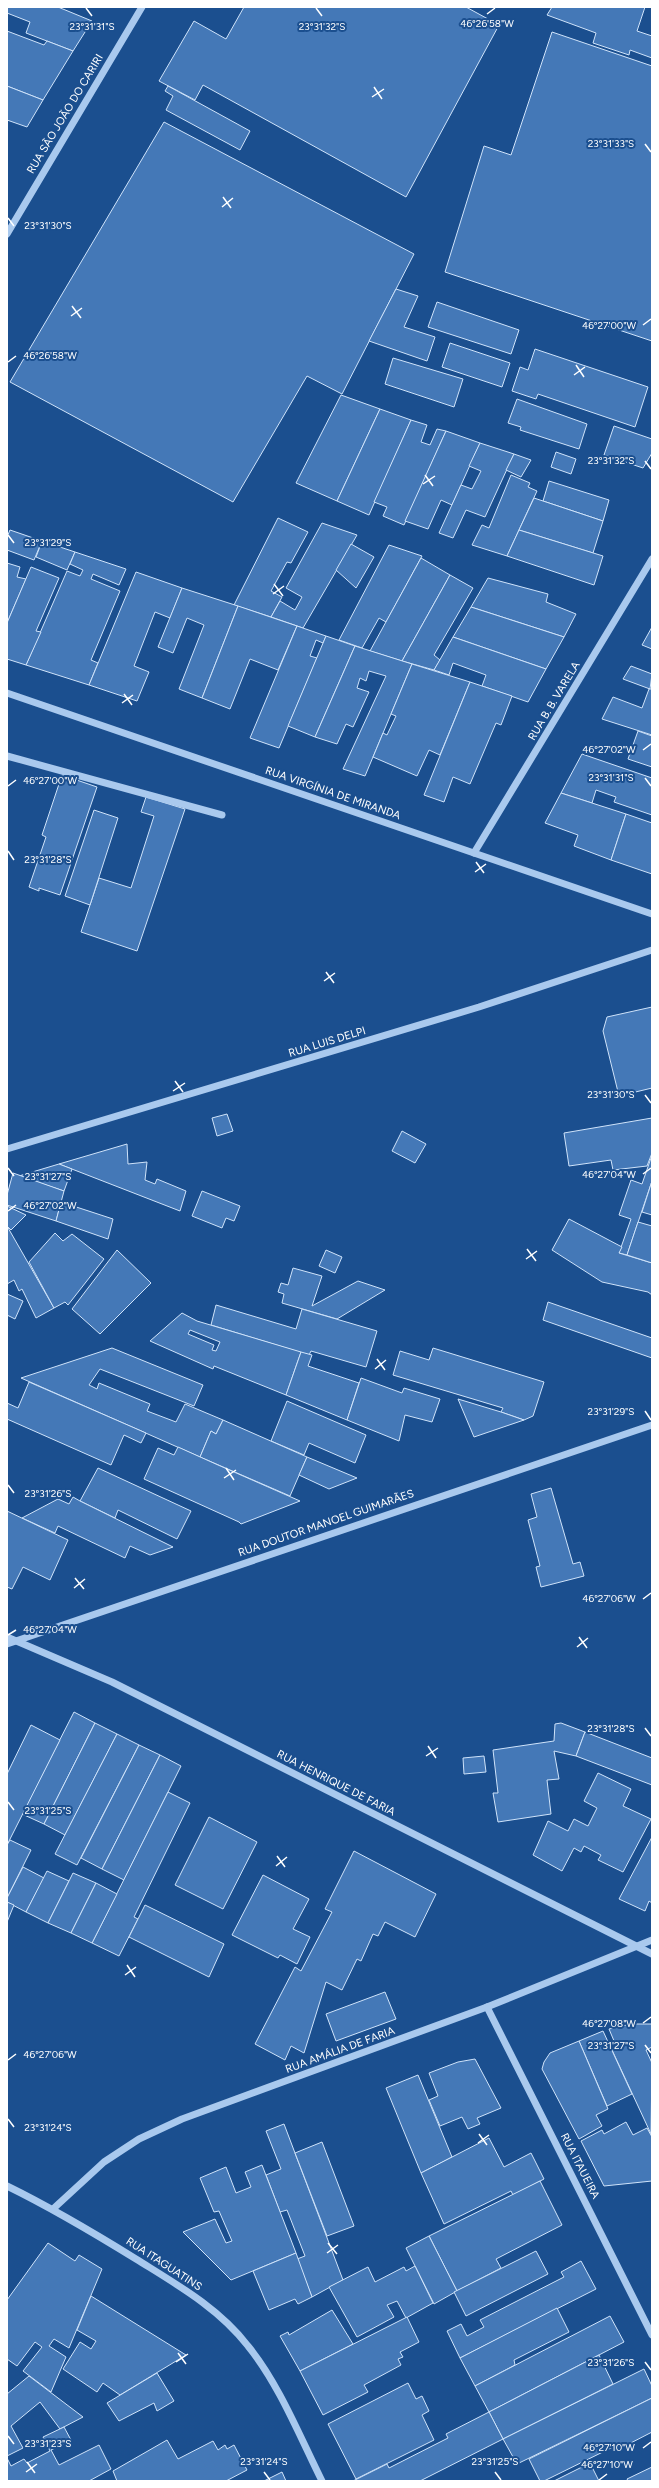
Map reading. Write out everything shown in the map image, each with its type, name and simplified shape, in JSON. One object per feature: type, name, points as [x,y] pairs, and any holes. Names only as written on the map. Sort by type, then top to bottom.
[{"type":"street","name":"RUA SÃO JOÃO DO CARIRI","points":[[7,234],[142,7]]},
{"type":"street","name":"RUA B. B. VARELA","points":[[474,853],[652,559]]},
{"type":"street","name":"RUA VIRGÍNIA DE MIRANDA","points":[[7,693],[652,914]]},
{"type":"street","points":[[7,756],[222,815]]},
{"type":"street","name":"RUA LUIS DELPI","points":[[7,1149],[479,1007],[652,950]]},
{"type":"street","name":"RUA DOUTOR MANOEL GUIMARÃES","points":[[9,1640],[652,1425]]},
{"type":"street","name":"RUA HENRIQUE DE FARIA","points":[[9,1640],[112,1682],[652,1954]]},
{"type":"street","name":"RUA AMÁLIA DE FARIA","points":[[53,2209],[104,2162],[139,2139],[182,2119],[487,2007],[652,1940]]},
{"type":"street","name":"RUA ITAUEIRA","points":[[487,2007],[652,2335]]},
{"type":"street","name":"RUA ITAGUATINS","points":[[7,2186],[53,2209],[190,2292],[235,2331],[249,2346],[278,2392],[322,2481]]},
{"type":"building","points":[[7,7],[58,7],[92,21],[73,51],[26,33],[30,22],[7,13]]},
{"type":"building","points":[[244,7],[466,7],[499,25],[406,197],[203,85],[195,100],[159,81],[194,21],[226,39]]},
{"type":"building","points":[[552,7],[645,7],[637,31],[652,36],[652,58],[630,50],[629,55],[593,43],[596,33],[547,15]]},
{"type":"building","points":[[7,31],[44,45],[47,41],[73,51],[43,100],[7,86]]},
{"type":"building","points":[[552,32],[652,66],[652,341],[445,272],[484,146],[511,155]]},
{"type":"building","points":[[7,86],[43,100],[27,127],[7,120]]},
{"type":"building","points":[[168,86],[250,131],[240,150],[166,110],[173,96],[165,91]]},
{"type":"building","points":[[164,122],[414,254],[342,394],[307,376],[233,502],[10,382]]},
{"type":"building","points":[[396,289],[418,296],[404,327],[435,337],[427,361],[369,341]]},
{"type":"building","points":[[437,302],[519,330],[511,354],[428,327]]},
{"type":"building","points":[[450,343],[510,363],[502,387],[442,367]]},
{"type":"building","points":[[535,349],[648,387],[635,427],[538,394],[536,399],[512,391],[520,367],[528,370]]},
{"type":"building","points":[[393,358],[463,379],[454,407],[385,384]]},
{"type":"building","points":[[341,395],[380,409],[337,501],[296,483]]},
{"type":"building","points":[[517,399],[587,424],[579,449],[520,430],[521,427],[508,423]]},
{"type":"building","points":[[380,409],[411,420],[369,515],[337,501]]},
{"type":"building","points":[[411,420],[427,425],[421,442],[430,445],[437,429],[446,431],[404,525],[383,516],[387,507],[374,502]]},
{"type":"building","points":[[614,426],[652,439],[652,453],[643,468],[604,455]]},
{"type":"building","points":[[446,431],[480,443],[452,505],[441,500],[428,529],[405,521]]},
{"type":"building","points":[[480,443],[514,454],[485,517],[466,510],[453,538],[439,533],[461,485],[472,489],[481,471],[469,466]]},
{"type":"building","points":[[556,452],[576,459],[571,474],[551,467]]},
{"type":"building","points":[[514,454],[531,460],[521,477],[506,470]]},
{"type":"building","points":[[511,475],[530,483],[528,487],[537,491],[507,556],[472,545],[482,525],[489,528]]},
{"type":"building","points":[[549,481],[609,500],[603,521],[543,501]]},
{"type":"building","points":[[534,498],[603,521],[593,553],[519,530]]},
{"type":"building","points":[[278,518],[308,532],[291,563],[287,562],[271,591],[282,597],[271,617],[234,605]]},
{"type":"building","points":[[322,523],[357,535],[303,628],[271,617],[280,601],[295,610],[302,597],[286,588]]},
{"type":"building","points":[[10,530],[42,541],[34,560],[7,550],[7,537]]},
{"type":"building","points":[[519,530],[603,556],[594,585],[507,556]]},
{"type":"building","points":[[42,541],[75,552],[67,570],[36,557]]},
{"type":"building","points":[[351,544],[374,557],[356,588],[336,570]]},
{"type":"building","points":[[389,545],[422,556],[386,622],[379,618],[362,648],[339,640]]},
{"type":"building","points":[[75,552],[126,569],[119,585],[93,574],[91,579],[120,591],[91,660],[98,663],[89,685],[26,665],[67,571],[80,576],[83,570],[70,564]]},
{"type":"building","points":[[421,558],[450,575],[402,661],[370,651]]},
{"type":"building","points":[[7,563],[20,567],[17,577],[26,579],[7,623]]},
{"type":"building","points":[[31,567],[59,578],[36,631],[41,632],[26,665],[7,659],[7,623]]},
{"type":"building","points":[[136,572],[182,588],[170,618],[155,612],[134,666],[149,672],[137,701],[89,685]]},
{"type":"building","points":[[450,575],[473,588],[434,655],[440,660],[434,670],[402,661]]},
{"type":"building","points":[[488,578],[548,594],[546,602],[576,614],[564,637],[471,607]]},
{"type":"building","points":[[182,588],[238,606],[202,698],[179,689],[204,625],[187,618],[173,653],[158,647]]},
{"type":"building","points":[[238,606],[297,626],[278,670],[250,659],[230,709],[202,698]]},
{"type":"building","points":[[471,607],[564,637],[546,669],[453,637]]},
{"type":"building","points":[[297,626],[326,636],[323,643],[316,640],[310,656],[317,658],[279,748],[250,738]]},
{"type":"building","points":[[652,627],[652,649],[642,645]]},
{"type":"building","points":[[326,636],[355,646],[315,737],[288,726]]},
{"type":"building","points":[[453,637],[546,669],[528,702],[482,686],[486,675],[453,663],[449,675],[434,670]]},
{"type":"building","points":[[355,646],[412,664],[365,776],[343,769],[386,676],[369,671],[366,681],[360,678],[357,688],[369,692],[353,727],[346,724],[337,744],[315,737]]},
{"type":"building","points":[[412,664],[470,682],[440,755],[429,750],[417,776],[373,757],[383,733],[387,735],[396,716],[391,714]]},
{"type":"building","points":[[631,666],[652,674],[650,689],[623,679]]},
{"type":"building","points":[[470,682],[512,696],[501,725],[496,723],[470,784],[453,777],[444,802],[424,795]]},
{"type":"building","points":[[649,689],[652,689],[652,735],[602,719],[613,697],[642,708]]},
{"type":"building","points":[[638,731],[652,736],[652,767],[628,759]]},
{"type":"building","points":[[582,754],[652,778],[652,815],[614,802],[616,797],[596,790],[592,803],[561,793]]},
{"type":"building","points":[[62,775],[97,787],[60,895],[39,888],[39,891],[29,887],[46,837],[42,835]]},
{"type":"building","points":[[561,793],[626,814],[611,860],[574,846],[578,835],[545,823]]},
{"type":"building","points":[[146,797],[185,809],[137,951],[81,932],[99,878],[131,888],[154,816],[141,812]]},
{"type":"building","points":[[94,810],[118,818],[90,905],[65,896]]},
{"type":"building","points":[[626,814],[652,823],[652,874],[611,860]]},
{"type":"building","points":[[652,1007],[652,1088],[619,1096],[603,1031],[607,1017]]},
{"type":"building","points":[[227,1114],[233,1131],[217,1136],[212,1118]]},
{"type":"building","points":[[652,1118],[652,1153],[647,1166],[613,1170],[611,1160],[569,1166],[564,1133]]},
{"type":"building","points":[[402,1131],[426,1144],[415,1163],[392,1151]]},
{"type":"building","points":[[127,1144],[128,1164],[147,1162],[145,1180],[155,1184],[157,1179],[186,1191],[180,1211],[59,1164]]},
{"type":"building","points":[[652,1155],[652,1181],[627,1255],[619,1253],[631,1219],[619,1215],[631,1180],[642,1184]]},
{"type":"building","points":[[59,1164],[72,1169],[64,1191],[19,1176]]},
{"type":"building","points":[[13,1173],[64,1191],[56,1221],[7,1205],[7,1195]]},
{"type":"building","points":[[652,1181],[652,1215],[642,1212]]},
{"type":"building","points":[[202,1191],[240,1206],[234,1221],[226,1218],[222,1228],[192,1216]]},
{"type":"building","points":[[61,1202],[113,1219],[108,1239],[56,1221]]},
{"type":"building","points":[[7,1206],[26,1215],[11,1230],[7,1226]]},
{"type":"building","points":[[569,1219],[622,1247],[619,1253],[652,1263],[652,1295],[648,1292],[602,1282],[552,1250]]},
{"type":"building","points":[[638,1222],[652,1226],[652,1263],[627,1255]]},
{"type":"building","points":[[7,1226],[54,1308],[36,1318],[22,1289],[19,1291],[14,1280],[7,1284]]},
{"type":"building","points":[[55,1233],[63,1241],[72,1234],[104,1259],[68,1305],[65,1302],[54,1308],[29,1262]]},
{"type":"building","points":[[117,1250],[151,1283],[100,1334],[72,1309]]},
{"type":"building","points":[[326,1250],[342,1257],[335,1273],[319,1266]]},
{"type":"building","points":[[293,1268],[322,1276],[312,1306],[358,1281],[385,1290],[337,1319],[282,1303],[284,1294],[278,1292],[281,1283],[288,1285]]},
{"type":"building","points":[[7,1294],[23,1301],[15,1319],[7,1315]]},
{"type":"building","points":[[548,1302],[652,1338],[652,1358],[543,1320]]},
{"type":"building","points":[[216,1305],[296,1329],[302,1309],[377,1331],[366,1367],[311,1351],[309,1355],[211,1325]]},
{"type":"building","points":[[182,1313],[197,1321],[301,1352],[286,1395],[214,1366],[213,1369],[150,1341]],"holes":[[[190,1330],[220,1342],[216,1351],[212,1350],[214,1345],[188,1334]]]},
{"type":"building","points":[[112,1348],[203,1385],[194,1406],[100,1369],[89,1385],[97,1389],[99,1383],[150,1404],[147,1411],[176,1422],[185,1404],[223,1420],[216,1434],[211,1431],[200,1457],[21,1378]]},
{"type":"building","points":[[433,1348],[544,1382],[533,1416],[524,1420],[501,1412],[503,1408],[393,1375],[400,1351],[429,1360]]},
{"type":"building","points":[[301,1352],[312,1355],[308,1366],[359,1383],[347,1420],[286,1395]]},
{"type":"building","points":[[361,1378],[402,1393],[404,1388],[440,1399],[432,1422],[405,1415],[399,1441],[347,1420]]},
{"type":"building","points":[[29,1382],[146,1433],[141,1443],[124,1435],[111,1465],[7,1419],[7,1403],[18,1408]]},
{"type":"building","points":[[458,1399],[501,1412],[524,1420],[474,1437]]},
{"type":"building","points":[[287,1401],[366,1435],[355,1463],[309,1443],[304,1455],[271,1441]]},
{"type":"building","points":[[223,1420],[307,1457],[290,1496],[200,1457],[211,1431],[216,1434]]},
{"type":"building","points":[[178,1447],[300,1501],[241,1524],[144,1479],[158,1448],[174,1455]]},
{"type":"building","points":[[307,1457],[357,1478],[329,1489],[299,1475]]},
{"type":"building","points":[[98,1468],[191,1511],[177,1539],[118,1510],[115,1518],[80,1501]]},
{"type":"building","points":[[551,1488],[573,1564],[580,1562],[584,1576],[541,1587],[536,1567],[540,1566],[528,1520],[537,1517],[531,1494]]},
{"type":"building","points":[[73,1497],[173,1547],[150,1555],[130,1546],[125,1558],[58,1526],[55,1533],[22,1518],[58,1499],[69,1504]]},
{"type":"building","points":[[7,1511],[68,1540],[50,1580],[23,1567],[12,1589],[7,1587]]},
{"type":"building","points":[[74,1712],[95,1723],[44,1824],[22,1814]]},
{"type":"building","points":[[95,1723],[117,1734],[65,1835],[44,1824]]},
{"type":"building","points":[[561,1723],[585,1732],[576,1756],[554,1751],[559,1779],[547,1780],[551,1814],[498,1822],[493,1793],[498,1793],[493,1750],[554,1741],[555,1724]]},
{"type":"building","points":[[31,1725],[60,1740],[7,1845],[7,1774]]},
{"type":"building","points":[[585,1732],[652,1758],[652,1785],[576,1756]]},
{"type":"building","points":[[117,1734],[139,1745],[77,1865],[55,1854]]},
{"type":"building","points":[[139,1745],[160,1755],[102,1869],[81,1858]]},
{"type":"building","points":[[160,1755],[181,1766],[124,1880],[102,1869]]},
{"type":"building","points":[[484,1756],[486,1772],[464,1774],[463,1758]]},
{"type":"building","points":[[598,1773],[631,1789],[623,1806],[651,1819],[623,1872],[598,1860],[601,1855],[584,1846],[581,1852],[574,1848],[562,1871],[533,1855],[548,1821],[568,1831],[574,1819],[588,1826],[597,1808],[584,1801]]},
{"type":"building","points":[[168,1792],[190,1803],[134,1917],[138,1919],[119,1956],[92,1943]]},
{"type":"building","points":[[209,1817],[257,1842],[223,1909],[175,1885]]},
{"type":"building","points":[[652,1837],[652,1903],[649,1901],[645,1911],[619,1899]]},
{"type":"building","points":[[10,1840],[31,1850],[7,1898],[7,1845]]},
{"type":"building","points":[[354,1851],[436,1894],[415,1937],[385,1922],[378,1936],[373,1934],[361,1961],[357,1959],[342,1990],[326,1982],[304,2053],[291,2046],[285,2060],[255,2044],[295,1967],[301,1971],[332,1912],[325,1909]]},
{"type":"building","points":[[23,1867],[44,1878],[26,1912],[7,1902],[7,1898]]},
{"type":"building","points":[[47,1871],[69,1881],[48,1923],[26,1912]]},
{"type":"building","points":[[73,1873],[96,1883],[71,1933],[48,1923]]},
{"type":"building","points":[[263,1875],[309,1899],[293,1929],[310,1937],[297,1964],[280,1955],[278,1958],[232,1935]]},
{"type":"building","points":[[96,1883],[117,1894],[92,1943],[71,1933]]},
{"type":"building","points":[[7,1902],[14,1905],[7,1922]]},
{"type":"building","points":[[145,1905],[224,1944],[209,1977],[129,1937]]},
{"type":"building","points":[[385,1992],[396,2019],[336,2041],[326,2014]]},
{"type":"building","points":[[631,2024],[652,2024],[652,2047],[646,2050],[652,2063],[651,2134],[612,2050],[617,2048],[609,2029]]},
{"type":"building","points":[[603,2031],[632,2094],[607,2106],[579,2041]]},
{"type":"building","points":[[579,2041],[608,2109],[596,2115],[602,2126],[579,2139],[542,2069],[544,2062],[550,2053]]},
{"type":"building","points":[[475,2059],[501,2108],[477,2118],[480,2124],[468,2129],[462,2117],[440,2126],[429,2100],[438,2096],[429,2073],[458,2062]]},
{"type":"building","points":[[418,2075],[452,2157],[421,2173],[386,2088]]},
{"type":"building","points":[[626,2122],[633,2135],[647,2128],[652,2137],[652,2181],[604,2186],[581,2141],[602,2130],[604,2134]]},
{"type":"building","points":[[284,2124],[343,2280],[312,2297],[297,2259],[305,2256],[287,2210],[280,2212],[266,2175],[281,2169],[266,2131]]},
{"type":"building","points":[[489,2138],[504,2167],[531,2153],[544,2179],[513,2195],[511,2191],[444,2224],[421,2173]]},
{"type":"building","points":[[322,2142],[354,2226],[327,2236],[295,2153]]},
{"type":"building","points":[[262,2165],[296,2253],[231,2280],[183,2232],[215,2219],[226,2243],[232,2241],[219,2211],[214,2212],[200,2178],[226,2167],[236,2193],[251,2187],[245,2172]]},
{"type":"building","points":[[540,2181],[562,2225],[496,2259],[501,2268],[457,2291],[429,2236]]},
{"type":"building","points":[[429,2236],[457,2291],[434,2304],[406,2248]]},
{"type":"building","points":[[48,2243],[75,2261],[79,2255],[102,2269],[69,2348],[54,2339],[49,2346],[66,2357],[51,2392],[23,2371],[42,2347],[35,2342],[17,2366],[7,2359],[7,2300]]},
{"type":"building","points":[[536,2251],[548,2274],[466,2316],[454,2292]]},
{"type":"building","points":[[296,2253],[312,2297],[298,2304],[295,2299],[269,2310],[253,2271]]},
{"type":"building","points":[[581,2261],[596,2289],[460,2358],[447,2331],[461,2324],[467,2336],[484,2327],[480,2320],[564,2277],[561,2272]]},
{"type":"building","points":[[415,2266],[433,2303],[406,2318],[397,2301],[387,2305],[394,2317],[357,2337],[329,2287],[368,2267],[375,2282],[404,2267],[406,2271]]},
{"type":"building","points":[[91,2296],[186,2355],[120,2395],[103,2383],[97,2392],[63,2369],[80,2342],[91,2349],[96,2341],[77,2330]]},
{"type":"building","points":[[557,2308],[569,2332],[514,2360],[515,2365],[475,2386],[460,2358]]},
{"type":"building","points":[[332,2310],[353,2344],[300,2371],[280,2336],[288,2332],[289,2335]]},
{"type":"building","points":[[610,2316],[624,2342],[489,2412],[475,2386]]},
{"type":"building","points":[[407,2317],[419,2342],[400,2352],[403,2357],[398,2359],[401,2365],[364,2385],[368,2392],[323,2415],[300,2371]]},
{"type":"building","points":[[599,2355],[613,2384],[503,2439],[489,2412]]},
{"type":"building","points":[[644,2369],[652,2386],[652,2398],[517,2464],[503,2439]]},
{"type":"building","points":[[157,2373],[174,2401],[157,2411],[154,2403],[119,2421],[107,2403]]},
{"type":"building","points":[[29,2376],[83,2417],[60,2429],[40,2402],[11,2426],[23,2448],[7,2456],[7,2394]]},
{"type":"building","points":[[408,2383],[416,2399],[422,2396],[429,2411],[422,2415],[434,2440],[356,2479],[328,2424]]},
{"type":"building","points":[[652,2398],[652,2432],[623,2447],[621,2443],[544,2481],[540,2481],[529,2459]]},
{"type":"building","points":[[489,2412],[503,2439],[420,2481],[353,2481],[387,2464],[389,2468],[448,2438],[446,2434]]},
{"type":"building","points":[[64,2427],[71,2440],[51,2450],[59,2465],[99,2445],[111,2469],[89,2481],[7,2481],[7,2458],[11,2466],[24,2459],[27,2463],[50,2451],[43,2437]]},
{"type":"building","points":[[167,2440],[178,2459],[213,2441],[218,2450],[225,2445],[227,2449],[234,2445],[247,2470],[226,2481],[117,2481],[113,2471]]},
{"type":"building","points":[[590,2463],[599,2481],[554,2481]]},
{"type":"building","points":[[652,2467],[652,2481],[628,2481],[627,2479]]},
{"type":"building","points":[[282,2472],[286,2481],[264,2481]]}]
